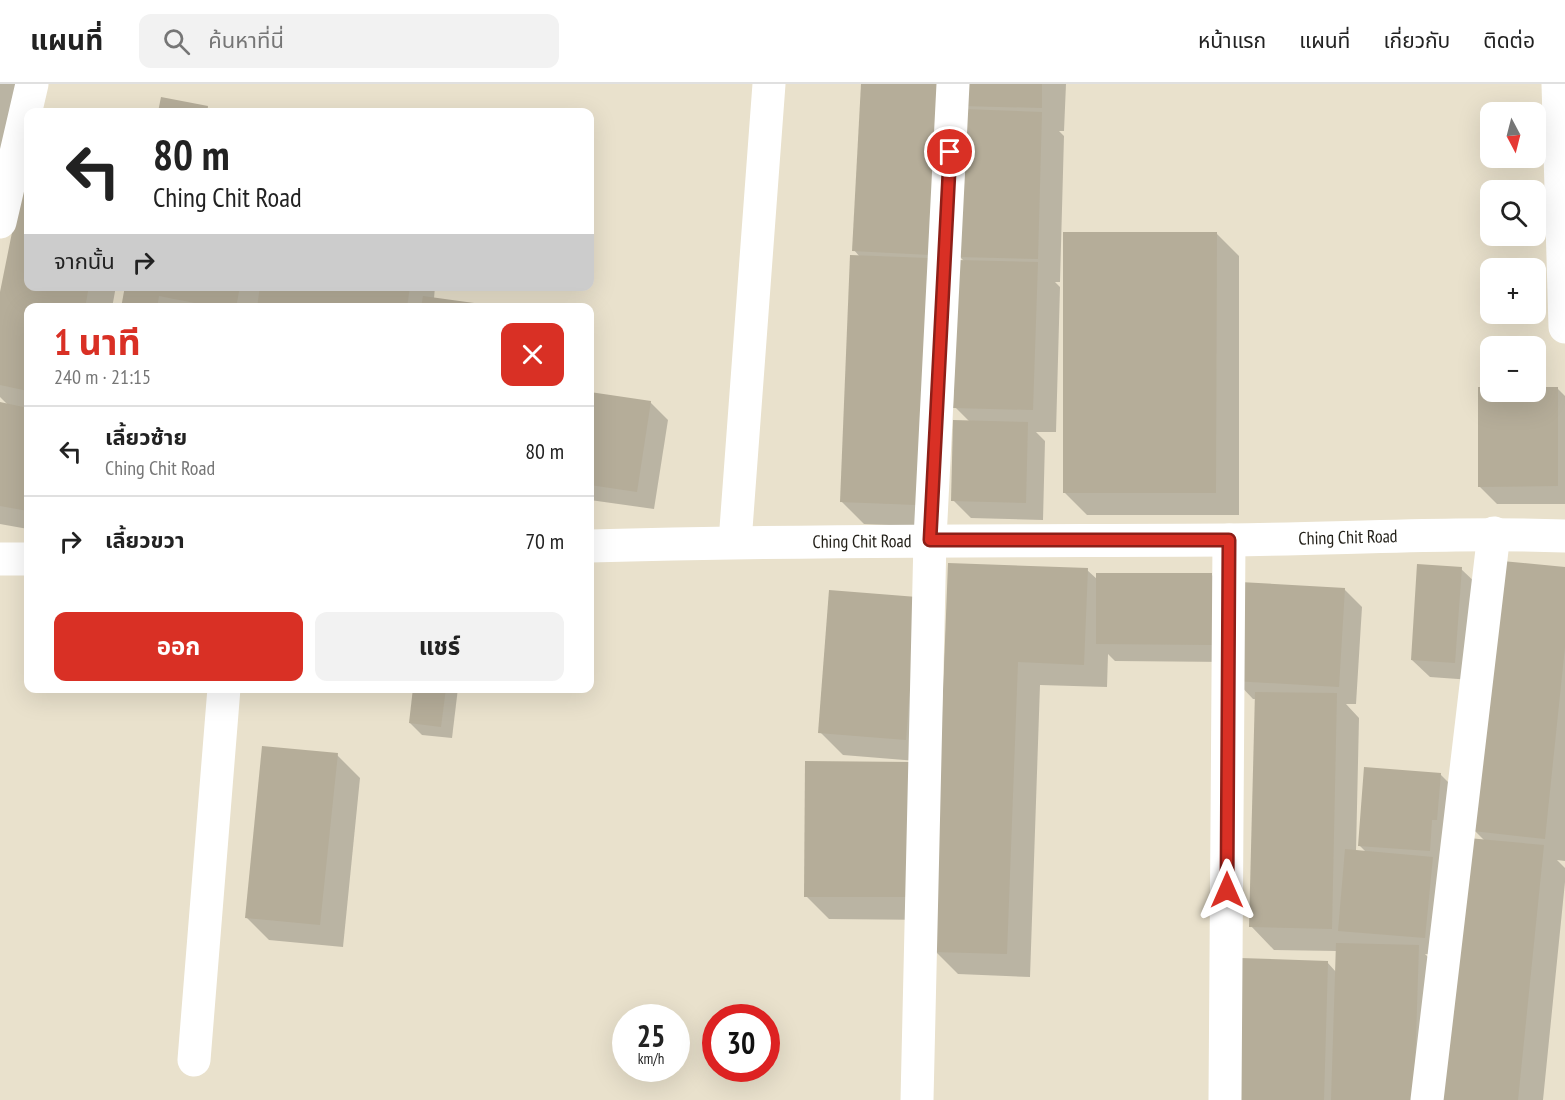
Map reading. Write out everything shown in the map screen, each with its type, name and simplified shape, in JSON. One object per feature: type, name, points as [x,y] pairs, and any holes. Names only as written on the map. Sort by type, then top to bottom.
[{"type":"street","points":[[27,108],[33,84]]},
{"type":"street","points":[[735,542],[769,84]]},
{"type":"street","points":[[917,1100],[930,540],[953,84]]},
{"type":"street","points":[[1558,84],[1565,327]]},
{"type":"street","points":[[0,222],[24,122]]},
{"type":"street","points":[[1427,1100],[1494,533]]},
{"type":"street","name":"Ching Chit Road","points":[[594,546],[930,540],[1229,540],[1494,533],[1565,536]]},
{"type":"street","points":[[1225,1100],[1229,540]]},
{"type":"street","points":[[0,559],[24,559]]},
{"type":"street","points":[[194,1060],[224,693]]},
{"type":"building","points":[[861,84],[940,84],[931,255],[852,251]]},
{"type":"building","points":[[963,84],[1042,84],[1042,108],[962,106]]},
{"type":"building","points":[[161,97],[208,106],[208,108],[159,108]]},
{"type":"building","points":[[962,109],[1042,112],[1038,259],[958,257]]},
{"type":"building","points":[[24,173],[24,291],[88,291],[86,303],[24,303],[24,390],[0,385],[0,292]]},
{"type":"building","points":[[1063,232],[1217,232],[1216,493],[1063,493]]},
{"type":"building","points":[[850,255],[928,258],[917,505],[840,502]]},
{"type":"building","points":[[958,260],[1038,262],[1033,410],[953,408]]},
{"type":"building","points":[[124,291],[239,291],[237,303],[195,303],[159,296],[158,303],[122,303]]},
{"type":"building","points":[[259,291],[409,291],[408,303],[258,303]]},
{"type":"building","points":[[423,296],[474,303],[422,303]]},
{"type":"building","points":[[1478,387],[1480,387],[1480,402],[1546,402],[1546,387],[1558,387],[1558,486],[1478,487]]},
{"type":"building","points":[[594,393],[651,401],[637,492],[594,486]]},
{"type":"building","points":[[0,402],[24,407],[24,510],[0,506]]},
{"type":"building","points":[[953,420],[1028,422],[1026,503],[951,501]]},
{"type":"building","points":[[1502,561],[1565,567],[1565,647],[1545,839],[1473,831]]},
{"type":"building","points":[[948,563],[1088,568],[1084,665],[1018,662],[1007,954],[933,952]]},
{"type":"building","points":[[1417,564],[1462,567],[1455,663],[1411,660]]},
{"type":"building","points":[[1096,573],[1212,573],[1212,645],[1096,644]]},
{"type":"building","points":[[1240,582],[1345,588],[1339,687],[1234,681]]},
{"type":"building","points":[[829,590],[917,597],[906,740],[818,733]]},
{"type":"building","points":[[1255,692],[1337,693],[1332,929],[1249,927]]},
{"type":"building","points":[[412,693],[445,693],[441,727],[409,723]]},
{"type":"building","points":[[262,746],[338,753],[320,925],[245,918]]},
{"type":"building","points":[[805,761],[912,762],[911,897],[804,897]]},
{"type":"building","points":[[1364,767],[1441,773],[1437,820],[1432,820],[1430,851],[1358,846]]},
{"type":"building","points":[[1468,838],[1544,845],[1518,1100],[1441,1100]]},
{"type":"building","points":[[1345,849],[1433,857],[1425,938],[1338,931]]},
{"type":"building","points":[[1336,943],[1419,945],[1414,1100],[1331,1100]]},
{"type":"building","points":[[1240,958],[1328,961],[1324,1100],[1236,1100]]},
{"type":"route","points":[[950,152],[930,540],[1229,540],[1227,890]]}]
